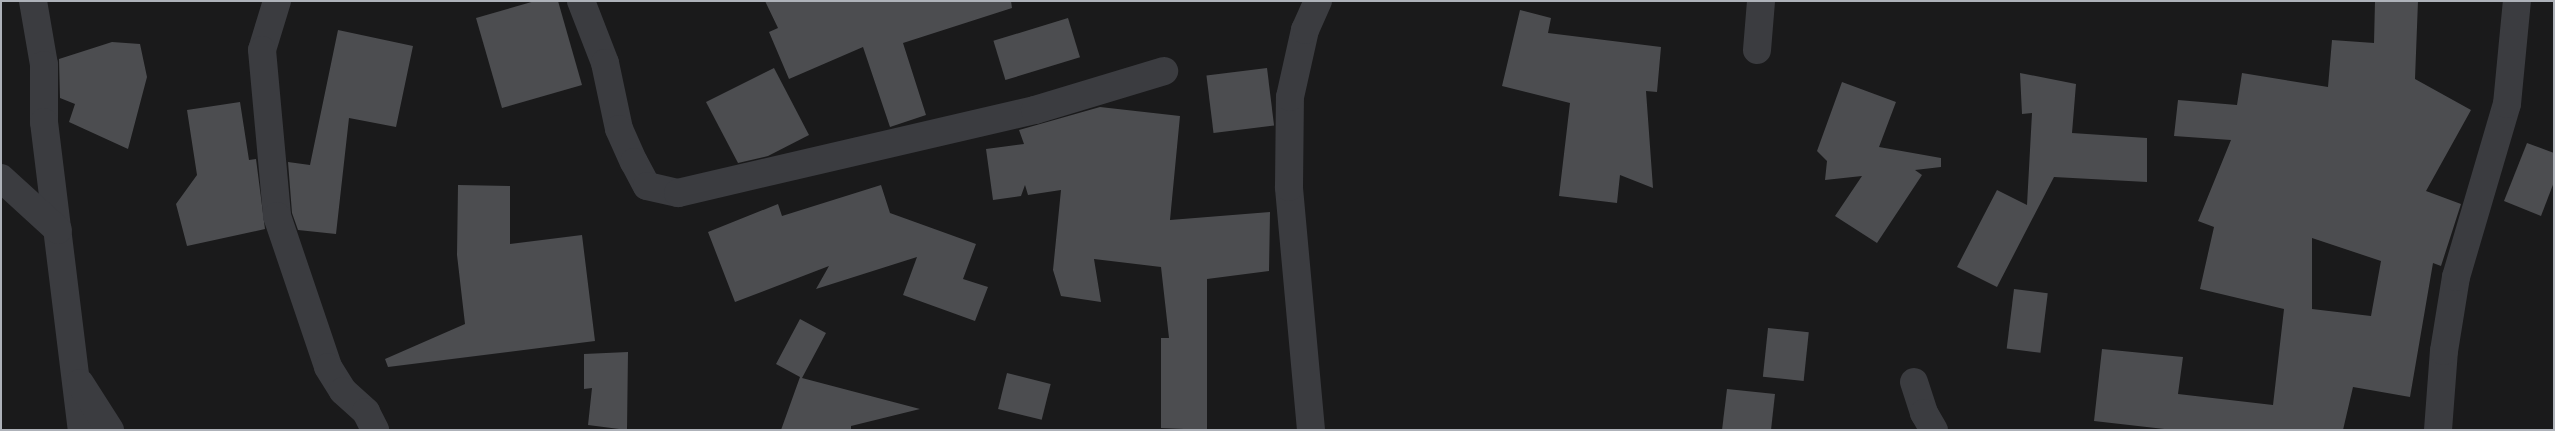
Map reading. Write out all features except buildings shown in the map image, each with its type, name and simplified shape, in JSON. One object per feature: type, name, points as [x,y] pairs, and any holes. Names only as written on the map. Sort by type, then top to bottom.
[{"type":"street","points":[[33,1],[44,65],[44,122],[82,430]]},
{"type":"street","points":[[277,1],[262,50],[277,216],[328,367],[343,391],[366,412],[375,430]]},
{"type":"street","points":[[581,1],[605,63],[619,130],[634,162],[647,186],[678,193],[1035,110],[1164,71]]},
{"type":"street","points":[[1311,430],[1289,187],[1290,97],[1305,30],[1318,1]]},
{"type":"street","points":[[1757,50],[1761,1]]},
{"type":"street","points":[[2438,430],[2444,351],[2456,277],[2507,104],[2517,25],[2517,1]]},
{"type":"street","points":[[1,178],[58,230]]},
{"type":"street","points":[[77,378],[110,430]]},
{"type":"street","points":[[1914,382],[1924,413],[1934,430]]}]
